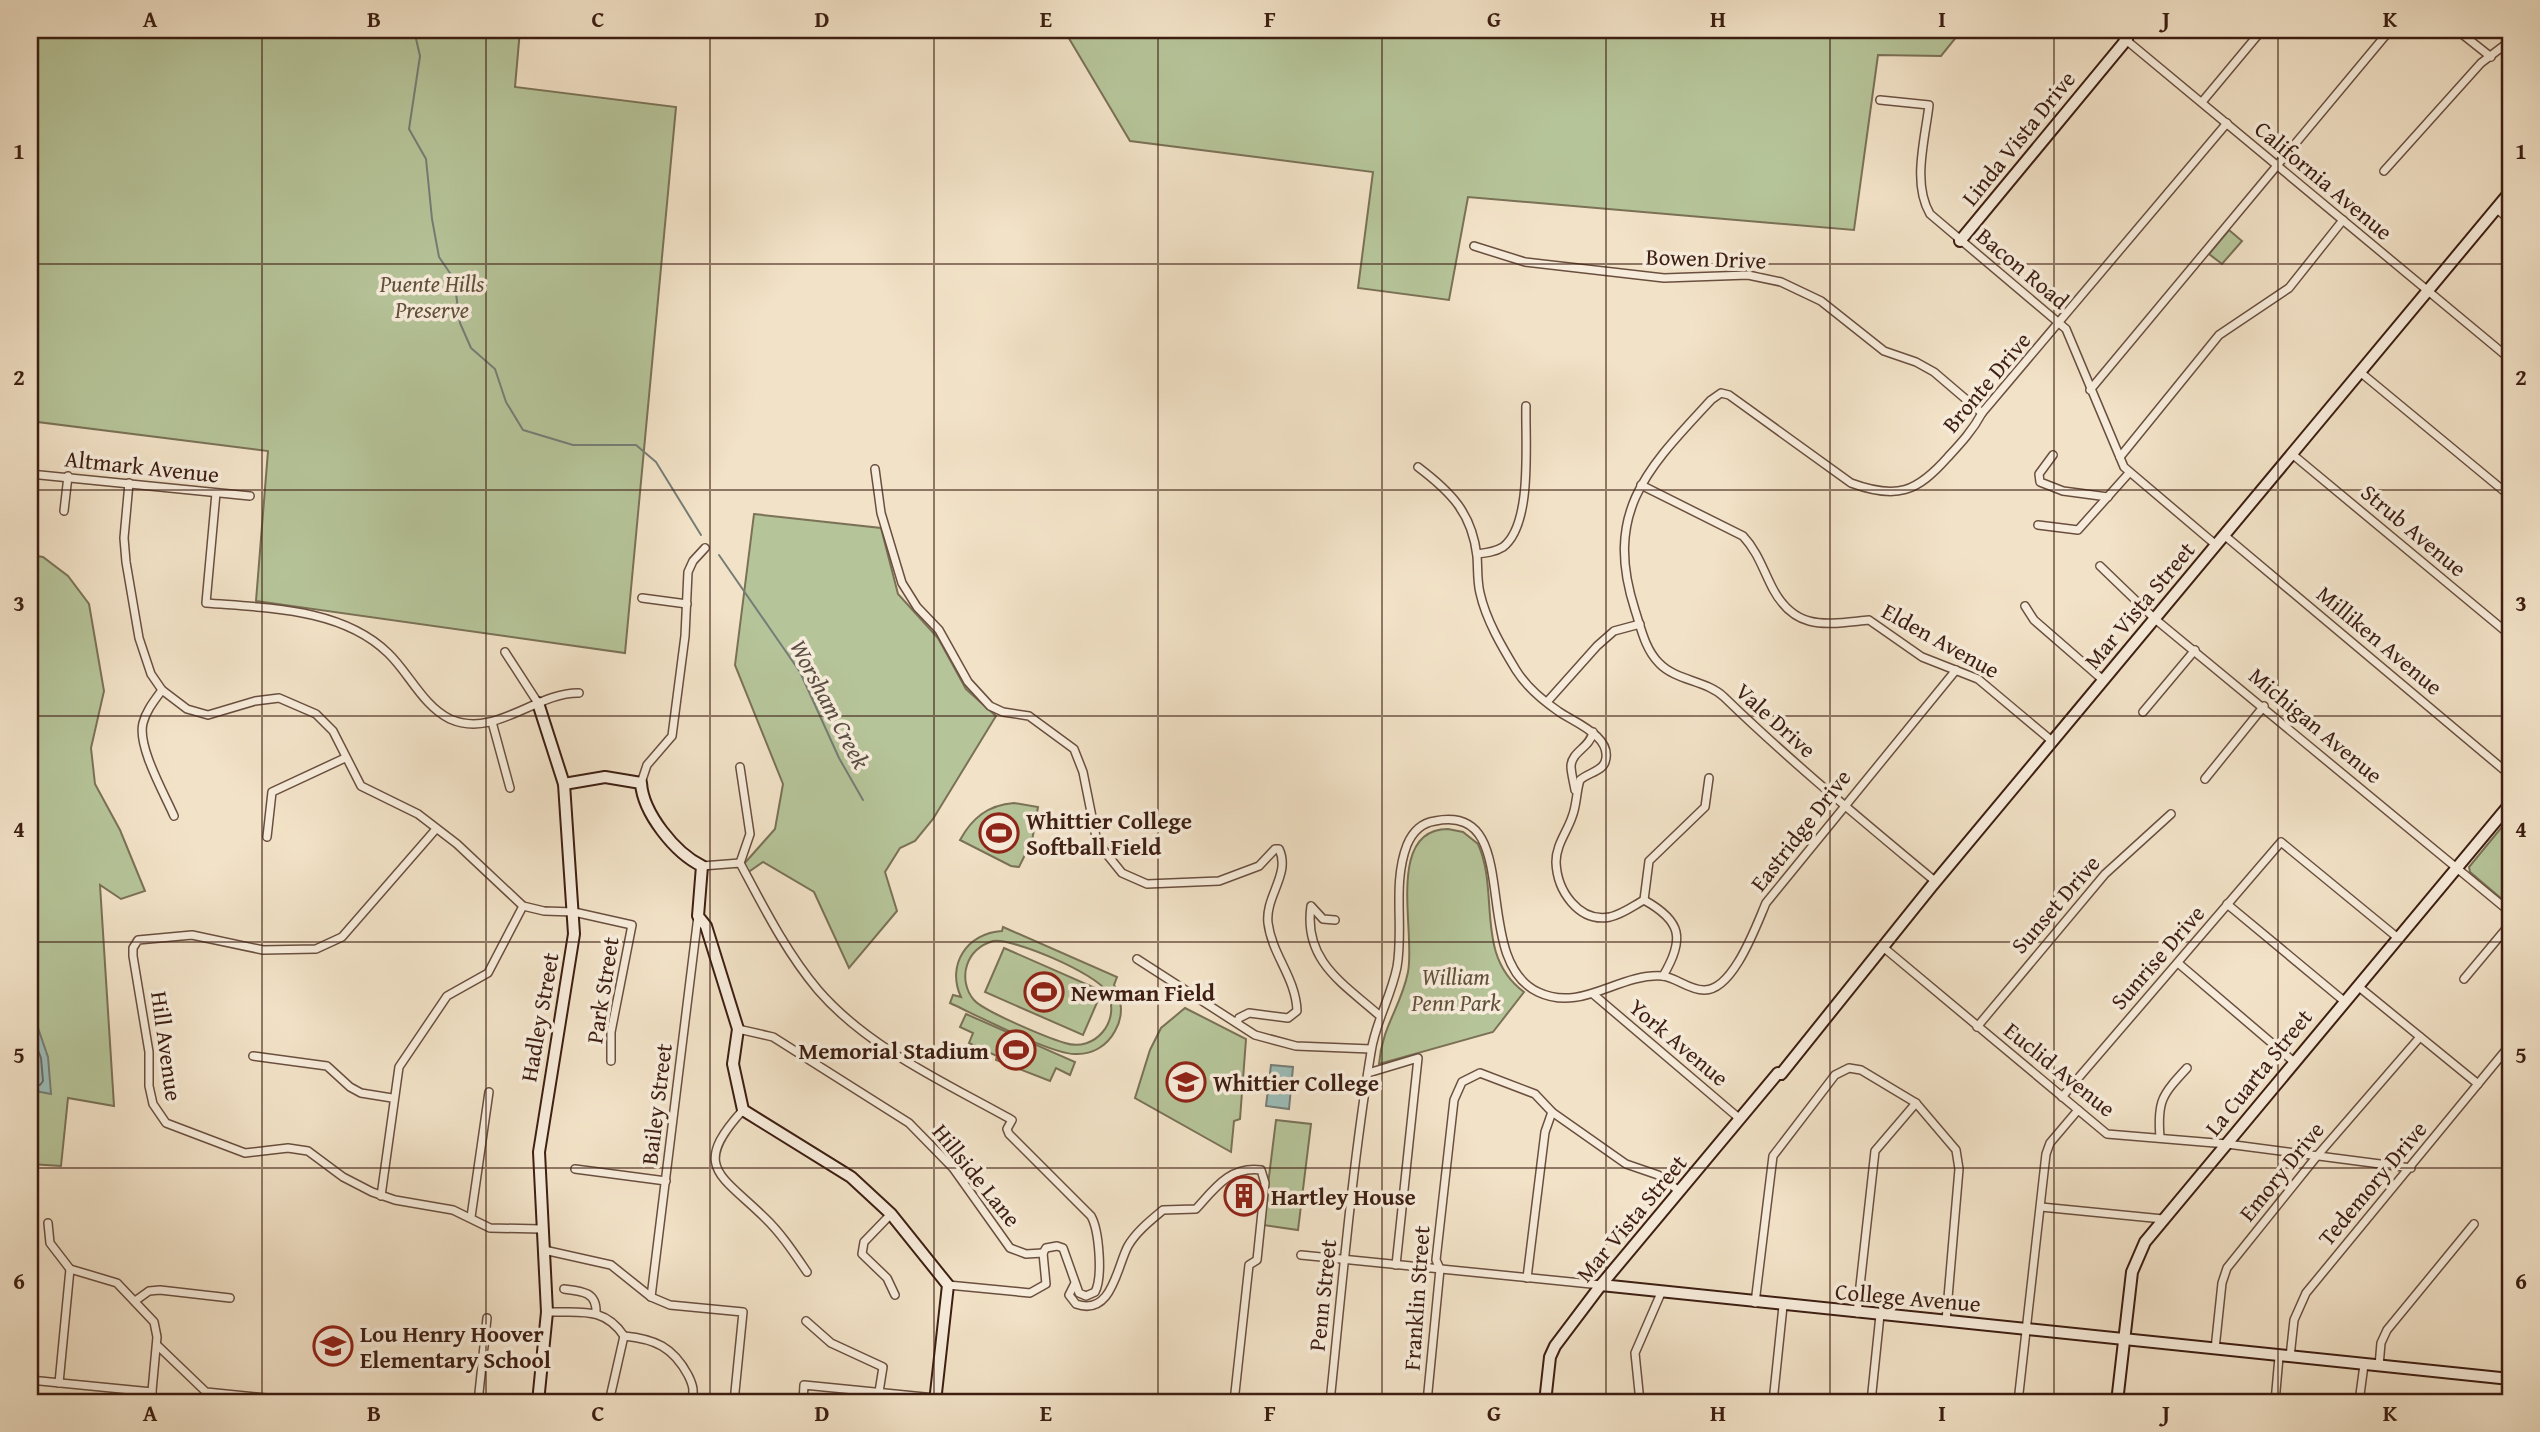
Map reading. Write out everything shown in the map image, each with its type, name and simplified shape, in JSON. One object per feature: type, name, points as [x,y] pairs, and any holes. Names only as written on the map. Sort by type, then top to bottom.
[{"type":"street","name":"California Avenue","points":[[2114,30],[2130,34],[2202,102],[2510,359]]},
{"type":"street","points":[[2202,102],[2262,30]]},
{"type":"street","points":[[2090,390],[2390,30]]},
{"type":"street","points":[[2457,30],[2491,57]]},
{"type":"street","name":"Linda Vista Drive","points":[[1960,241],[2130,34]]},
{"type":"street","points":[[2384,171],[2481,62],[2510,41]]},
{"type":"street","name":"Bacon Road","points":[[1881,100],[1929,105],[1920,180],[1924,204],[1937,222],[2060,323],[2072,338],[2090,390],[2129,473],[2216,545]]},
{"type":"street","name":"Bronte Drive","points":[[1721,393],[1729,395],[1851,483],[1884,492],[1913,488],[1927,481],[1972,431],[1982,413],[2227,123]]},
{"type":"street","name":"Mar Vista Street","points":[[1545,1402],[1550,1357],[1555,1346],[1601,1285],[1778,1073],[1777,1070],[1797,1045],[1801,1045],[1883,947],[2510,192]]},
{"type":"street","points":[[2497,209],[2510,220]]},
{"type":"street","points":[[2120,457],[2219,335],[2289,288],[2343,219]]},
{"type":"street","name":"Bowen Drive","points":[[1474,246],[1501,257],[1538,264],[1664,278],[1748,275],[1781,282],[1821,301],[1884,351],[1916,362],[1934,372],[1982,413]]},
{"type":"street","points":[[2360,372],[2510,496]]},
{"type":"street","name":"Vale Drive","points":[[1721,393],[1711,400],[1663,453],[1641,485],[1628,518],[1625,555],[1629,589],[1646,643],[1668,671],[1721,694],[1764,738],[1936,882]]},
{"type":"street","points":[[1477,554],[1503,546],[1516,533],[1523,511],[1526,406]]},
{"type":"street","name":"Strub Avenue","points":[[2292,454],[2510,635]]},
{"type":"street","points":[[2053,455],[2039,474],[2040,482],[2063,491],[2108,497]]},
{"type":"street","points":[[1418,467],[1450,492],[1465,511],[1477,554],[1480,592],[1488,617],[1517,671],[1560,713],[1585,724],[1604,751],[1604,764],[1580,780],[1575,809],[1559,844],[1556,861],[1562,887],[1568,898],[1586,915],[1600,918],[1623,913],[1644,900]]},
{"type":"street","points":[[875,469],[881,513],[902,583],[917,607],[939,630],[968,682],[990,706],[1029,716],[1074,748],[1083,772],[1097,842],[1122,873],[1147,884],[1220,881],[1259,866],[1275,849],[1279,849],[1283,858],[1280,879],[1270,896],[1268,921],[1275,950],[1293,984],[1297,1011],[1288,1018],[1249,1013],[1239,1018],[1237,1023]]},
{"type":"street","points":[[2038,526],[2078,530],[2129,473]]},
{"type":"street","name":"Altmark Avenue","points":[[30,474],[250,496]]},
{"type":"street","points":[[64,512],[68,476]]},
{"type":"street","points":[[129,483],[124,538],[126,562],[139,638],[151,674],[162,690],[187,709],[208,715],[255,701],[279,698],[316,713],[333,731],[361,786],[418,814],[457,844],[523,906],[544,911],[574,912]]},
{"type":"street","name":"Elden Avenue","points":[[1641,485],[1743,536],[1755,549],[1773,590],[1794,615],[1809,623],[1823,624],[1868,620],[1922,657],[1978,679],[2052,741]]},
{"type":"street","points":[[216,493],[206,603],[325,617],[347,624],[375,641],[432,705],[451,719],[492,722],[555,696],[579,693]]},
{"type":"street","name":"Milliken Avenue","points":[[2224,535],[2510,775]]},
{"type":"street","points":[[705,548],[690,566],[672,736],[647,765],[641,783],[647,808],[679,850],[702,866],[740,863]]},
{"type":"street","name":"Michigan Avenue","points":[[2100,566],[2155,619],[2510,912]]},
{"type":"street","points":[[642,598],[687,604]]},
{"type":"street","points":[[2025,606],[2034,620],[2104,680]]},
{"type":"street","points":[[1547,702],[1597,646],[1615,631],[1640,624]]},
{"type":"street","points":[[2143,712],[2195,650]]},
{"type":"street","name":"Hadley Street","points":[[505,652],[538,704],[564,783],[574,912],[574,934],[540,1132],[541,1229],[547,1312],[538,1402]]},
{"type":"street","name":"Eastridge Drive","points":[[1663,976],[1688,987],[1707,991],[1721,984],[1746,949],[1766,903],[1843,805],[1956,670]]},
{"type":"street","points":[[162,690],[146,713],[142,726],[142,742],[174,816]]},
{"type":"street","points":[[2205,779],[2263,706]]},
{"type":"street","points":[[492,722],[510,788]]},
{"type":"street","points":[[1576,794],[1571,765],[1575,756],[1588,746],[1593,732]]},
{"type":"street","points":[[267,837],[272,792],[345,758]]},
{"type":"street","points":[[740,767],[750,834],[740,863],[795,959],[837,1009],[870,1037],[1012,1120],[1007,1129],[1009,1134],[1091,1216],[1097,1228],[1098,1287],[1095,1293],[1086,1296],[1079,1293],[1074,1285]]},
{"type":"street","points":[[564,783],[605,777],[641,783]]},
{"type":"street","points":[[1644,900],[1649,861],[1705,807],[1709,778]]},
{"type":"street","name":"La Cuarta Street","points":[[2117,1402],[2135,1259],[2163,1219],[2510,804]]},
{"type":"street","name":"Sunset Drive","points":[[1977,1027],[2105,874],[2171,814]]},
{"type":"street","name":"Penn Street","points":[[1330,1402],[1371,1049],[1391,989],[1399,954],[1399,894],[1404,853],[1415,832],[1432,821],[1444,820],[1472,827],[1484,842],[1491,865],[1503,950],[1513,971],[1528,986],[1546,995],[1567,998],[1593,995]]},
{"type":"street","name":"Hill Avenue","points":[[436,829],[342,937],[316,949],[263,950],[192,935],[138,940],[133,948],[149,1052],[149,1086],[159,1118],[179,1129],[245,1153],[288,1148],[308,1152],[343,1177],[381,1196],[453,1210],[489,1228],[541,1229]]},
{"type":"street","name":"Sunrise Drive","points":[[2062,1097],[2281,842],[2398,938]]},
{"type":"street","points":[[702,866],[698,916],[706,926],[738,1029],[733,1064],[743,1110],[851,1177],[891,1214],[948,1285],[935,1400],[804,1385],[803,1402]]},
{"type":"street","points":[[1593,995],[1618,983],[1663,976],[1675,956],[1678,936],[1674,923],[1662,910],[1644,900]]},
{"type":"street","points":[[2227,904],[2344,1001]]},
{"type":"street","points":[[381,1196],[392,1098],[399,1067],[447,996],[488,973],[523,906]]},
{"type":"street","points":[[1335,920],[1323,919],[1311,906],[1312,947],[1342,984],[1380,1016]]},
{"type":"street","name":"Park Street","points":[[574,912],[632,925],[611,1032],[611,1061]]},
{"type":"street","name":"Bailey Street","points":[[651,1297],[698,916]]},
{"type":"street","points":[[2464,979],[2510,925]]},
{"type":"street","name":"Euclid Avenue","points":[[1883,947],[2107,1133],[2227,1144],[2411,1168]]},
{"type":"street","points":[[1138,960],[1255,1035],[1296,1046],[1371,1049]]},
{"type":"street","points":[[2178,963],[2294,1062]]},
{"type":"street","points":[[2359,987],[2477,1084]]},
{"type":"street","name":"York Avenue","points":[[1593,995],[1740,1119]]},
{"type":"street","name":"Hillside Lane","points":[[738,1029],[773,1037],[909,1123],[953,1168],[1010,1248],[1026,1254],[1044,1253],[1046,1248],[1057,1245],[1063,1248],[1074,1285]]},
{"type":"street","name":"Emory Drive","points":[[2215,1349],[2222,1283],[2227,1268],[2317,1156],[2420,1037]]},
{"type":"street","name":"Tedemory Drive","points":[[2274,1402],[2294,1320],[2306,1293],[2510,1045]]},
{"type":"street","points":[[253,1056],[327,1066],[350,1087],[361,1093],[392,1098]]},
{"type":"street","name":"Franklin Street","points":[[1368,1073],[1418,1058],[1396,1265]]},
{"type":"street","points":[[1755,1303],[1773,1156],[1835,1075],[1849,1068],[1861,1070],[1916,1103],[1956,1150],[1959,1169],[1946,1321]]},
{"type":"street","points":[[2161,1137],[2158,1110],[2164,1092],[2187,1068]]},
{"type":"street","name":"Franklin Street","points":[[1427,1402],[1440,1269],[1436,1260],[1457,1090],[1470,1077],[1480,1073],[1535,1094],[1552,1112]]},
{"type":"street","points":[[471,1217],[489,1091]]},
{"type":"street","points":[[1857,1313],[1875,1152],[1916,1103]]},
{"type":"street","points":[[743,1110],[717,1144],[715,1158],[718,1174],[783,1238],[807,1272]]},
{"type":"street","points":[[2018,1402],[2046,1154],[2050,1143],[2078,1110]]},
{"type":"street","points":[[1527,1278],[1545,1132],[1552,1112],[1626,1164],[1658,1175],[1679,1191]]},
{"type":"street","points":[[575,1169],[666,1181]]},
{"type":"street","points":[[1074,1285],[1069,1295],[1076,1304],[1086,1306],[1099,1301],[1113,1288],[1128,1245],[1145,1225],[1163,1210],[1196,1209],[1228,1175],[1250,1169],[1261,1170],[1265,1183],[1257,1260],[1249,1265],[1234,1402]]},
{"type":"street","points":[[2040,1207],[2163,1219]]},
{"type":"street","points":[[891,1214],[864,1242],[862,1254],[887,1278],[895,1295]]},
{"type":"street","points":[[48,1223],[50,1243],[70,1269],[117,1283],[154,1322],[157,1345],[151,1402]]},
{"type":"street","points":[[2379,1366],[2381,1343],[2387,1330],[2474,1224]]},
{"type":"street","points":[[544,1250],[611,1265],[651,1297],[670,1305],[743,1312],[734,1402]]},
{"type":"street","points":[[948,1285],[1030,1293],[1046,1284],[1044,1253]]},
{"type":"street","name":"College Avenue","points":[[1301,1255],[2510,1379]]},
{"type":"street","points":[[59,1382],[70,1269]]},
{"type":"street","points":[[564,1289],[591,1294],[595,1300],[596,1313]]},
{"type":"street","points":[[135,1301],[149,1291],[160,1290],[230,1298]]},
{"type":"street","points":[[1640,1402],[1635,1353],[1661,1293]]},
{"type":"street","points":[[1773,1402],[1783,1306]]},
{"type":"street","points":[[547,1312],[596,1313],[610,1319],[625,1336],[649,1339],[672,1351],[692,1382],[694,1394],[691,1402]]},
{"type":"street","points":[[1871,1402],[1880,1315]]},
{"type":"street","points":[[478,1402],[487,1318]]},
{"type":"street","points":[[806,1321],[831,1343],[883,1367],[879,1392]]},
{"type":"street","points":[[609,1402],[625,1336]]},
{"type":"street","points":[[157,1345],[203,1391],[306,1402]]},
{"type":"street","points":[[2359,1402],[2364,1365]]},
{"type":"street","points":[[30,1380],[152,1392]]},
{"type":"green space","name":"Puente Hills Preserve","points":[[30,30],[520,30],[515,87],[676,107],[625,653],[256,601],[268,451],[30,421]]},
{"type":"green space","points":[[1064,30],[1962,30],[1941,56],[1878,55],[1854,230],[1468,197],[1449,300],[1358,288],[1373,172],[1130,141]]},
{"type":"green space","points":[[2229,230],[2242,241],[2222,264],[2209,254]]},
{"type":"green space","points":[[754,514],[881,528],[898,594],[938,638],[966,689],[996,716],[933,819],[915,841],[900,848],[885,872],[897,911],[849,968],[814,892],[763,862],[747,873],[743,865],[775,829],[783,784],[735,665]]},
{"type":"green space","points":[[30,555],[43,557],[68,576],[89,604],[104,691],[91,748],[95,784],[120,830],[145,891],[121,899],[100,885],[114,1106],[68,1098],[61,1166],[30,1164]]},
{"type":"green space","name":"Whittier College Softball Field","points":[[1014,803],[1038,807],[1032,841],[1019,867],[1011,866],[960,840],[982,814]]},
{"type":"green space","points":[[2510,817],[2510,906],[2470,872],[2469,867]]},
{"type":"green space","name":"William Penn Park","points":[[1448,829],[1463,832],[1478,844],[1484,863],[1493,942],[1509,977],[1524,992],[1493,1032],[1379,1064],[1384,1039],[1408,972],[1407,886],[1410,864],[1416,846],[1429,834]]},
{"type":"green space","points":[[1003,927],[1117,977],[1114,985],[1119,996],[1121,1014],[1108,1041],[1087,1053],[1064,1052],[1032,1041],[950,1003],[953,995],[961,997],[956,973],[963,953],[979,938],[1002,931]],"holes":[[[993,941],[1036,951],[1072,967],[1100,985],[1107,992],[1111,1003],[1111,1013],[1103,1032],[1086,1043],[1065,1043],[1003,1018],[974,1000],[965,979],[969,961],[984,945]]]},
{"type":"green space","name":"Newman Field","points":[[1004,948],[1102,991],[1083,1035],[985,992]]},
{"type":"green space","points":[[1185,1008],[1246,1039],[1240,1119],[1234,1121],[1231,1152],[1135,1098],[1150,1050],[1161,1028]]},
{"type":"green space","name":"Memorial Stadium","points":[[966,1014],[1075,1062],[1070,1075],[1056,1068],[1050,1081],[996,1060],[997,1056],[969,1043],[973,1033],[960,1027]]},
{"type":"green space","points":[[1276,1120],[1311,1124],[1298,1230],[1263,1225]]},
{"type":"water","points":[[30,1005],[48,1057],[51,1094],[30,1090]]},
{"type":"water","points":[[1271,1065],[1293,1067],[1289,1109],[1266,1106]]},
{"type":"waterway","name":"Worsham Creek","points":[[414,30],[420,56],[409,129],[426,159],[439,257],[454,279],[460,323],[471,348],[495,369],[506,402],[523,430],[573,445],[636,445],[656,462],[701,535]]},
{"type":"waterway","name":"Worsham Creek","points":[[719,555],[800,672],[839,758],[863,800]]},
{"type":"place","name":"Whittier College Softball Field","points":[[999,833]]},
{"type":"place","name":"Newman Field","points":[[1044,992]]},
{"type":"place","name":"Memorial Stadium","points":[[1016,1050]]},
{"type":"place","name":"Whittier College","points":[[1186,1082]]},
{"type":"place","name":"Hartley House","points":[[1244,1196]]},
{"type":"place","name":"Lou Henry Hoover Elementary School","points":[[333,1346]]}]
